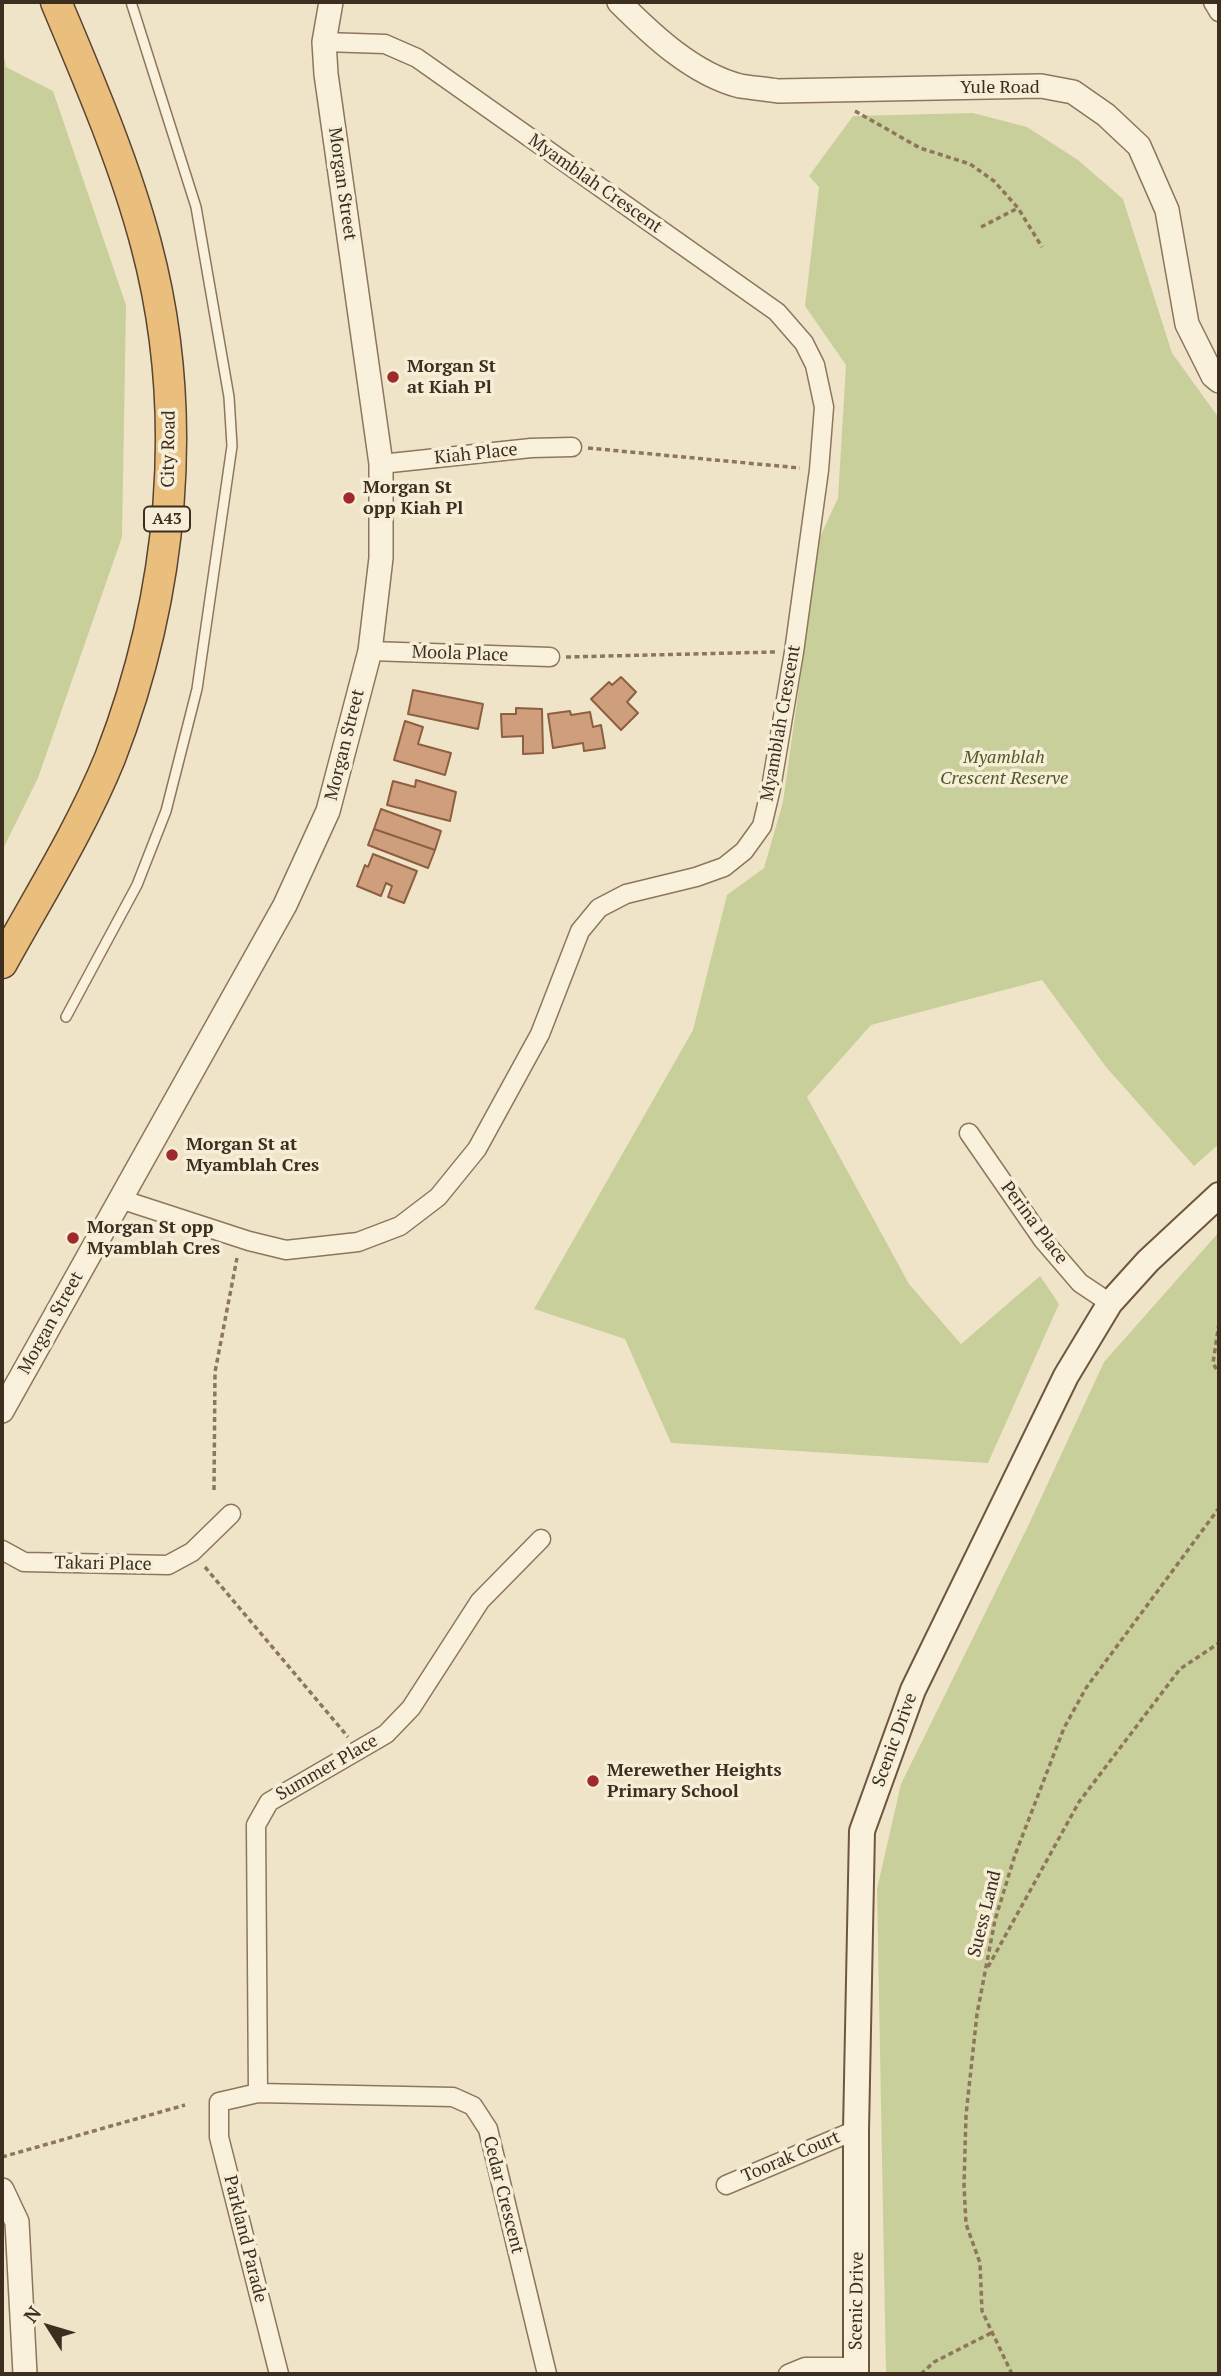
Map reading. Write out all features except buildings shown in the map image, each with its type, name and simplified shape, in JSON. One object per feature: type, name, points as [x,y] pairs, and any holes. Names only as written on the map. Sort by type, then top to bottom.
[{"type":"highway","name":"City Road","points":[[2,963],[69,845],[109,759],[135,683],[156,603],[171,461],[169,387],[161,318],[147,246],[109,131],[56,2]]},
{"type":"main road","name":"Scenic Drive","points":[[856,2370],[856,2130],[862,1832],[913,1690],[1066,1376],[1110,1303],[1148,1261],[1219,1195]]},
{"type":"street","name":"Morgan Street","points":[[2,1411],[285,905],[328,811],[370,651],[380,558],[381,464],[328,87],[324,42],[331,2]]},
{"type":"street","name":"Yule Road","points":[[619,2],[647,30],[682,57],[706,72],[738,85],[778,91],[1041,86],[1073,92],[1106,115],[1139,146],[1167,209],[1187,324],[1213,376],[1219,381]]},
{"type":"street","points":[[1213,2],[1219,12]]},
{"type":"street","name":"Myamblah Crescent","points":[[120,1199],[249,1241],[286,1250],[358,1242],[400,1226],[438,1198],[477,1149],[540,1034],[580,932],[599,908],[626,894],[696,877],[724,867],[744,851],[762,826],[771,788],[794,652],[819,470],[824,407],[815,365],[804,342],[778,312],[417,58],[385,44],[324,42]]},
{"type":"street","name":"Kiah Place","points":[[381,464],[531,448],[572,447]]},
{"type":"street","name":"Moola Place","points":[[370,651],[550,657]]},
{"type":"street","name":"Perina Place","points":[[969,1133],[1043,1240],[1080,1283],[1110,1303]]},
{"type":"street","name":"Takari Place","points":[[2,1550],[24,1562],[168,1566],[192,1552],[231,1514]]},
{"type":"street","name":"Summer Place","points":[[258,2093],[256,1825],[269,1802],[386,1734],[411,1709],[480,1601],[541,1539]]},
{"type":"street","name":"Cedar Crescent","points":[[219,2102],[258,2093],[453,2097],[473,2106],[488,2129],[547,2374]]},
{"type":"street","name":"Parkland Parade","points":[[219,2102],[219,2137],[279,2374]]},
{"type":"street","name":"Toorak Court","points":[[726,2185],[856,2130]]},
{"type":"street","points":[[2,2190],[17,2222],[25,2374]]},
{"type":"street","points":[[788,2374],[805,2367],[856,2370]]},
{"type":"lane","points":[[66,1017],[137,885],[166,811],[197,689],[232,446],[229,397],[196,207],[131,2]]},
{"type":"path","points":[[847,109],[920,148],[970,164],[995,181],[1018,208],[1042,247]]},
{"type":"path","points":[[981,227],[1018,208]]},
{"type":"path","points":[[572,447],[819,470]]},
{"type":"path","points":[[550,657],[794,652]]},
{"type":"path","points":[[214,1490],[215,1372],[237,1258]]},
{"type":"path","points":[[1219,1323],[1213,1363],[1219,1374]]},
{"type":"path","name":"Suess Land","points":[[1013,2374],[982,2311],[980,2263],[966,2224],[964,2185],[966,2115],[977,2014],[995,1920],[1015,1855],[1065,1728],[1086,1688],[1219,1508]]},
{"type":"path","points":[[205,1567],[349,1738]]},
{"type":"path","points":[[985,1972],[1079,1802],[1180,1669],[1219,1643]]},
{"type":"path","points":[[2,2157],[185,2105]]},
{"type":"path","points":[[921,2374],[934,2361],[991,2333]]},
{"type":"green space","points":[[2,47],[6,67],[53,91],[126,305],[122,537],[38,778],[2,851]]},
{"type":"green space","name":"Myamblah Crescent Reserve","points":[[973,113],[1027,127],[1078,160],[1123,199],[1172,353],[1219,418],[1219,1144],[1194,1166],[1106,1067],[1042,980],[871,1025],[807,1097],[909,1284],[961,1344],[1040,1276],[1059,1304],[988,1463],[671,1443],[625,1339],[534,1309],[693,1030],[727,895],[764,868],[783,802],[820,537],[838,498],[846,365],[805,306],[819,187],[809,176],[853,116]]},
{"type":"green space","points":[[1219,1232],[1219,2374],[886,2374],[877,1889],[901,1784],[1028,1526],[1104,1362]]},
{"type":"place","name":"Morgan St at Kiah Pl","points":[[393,377]]},
{"type":"place","name":"Morgan St opp Kiah Pl","points":[[349,498]]},
{"type":"place","name":"Morgan St at Myamblah Cres","points":[[172,1155]]},
{"type":"place","name":"Morgan St opp Myamblah Cres","points":[[73,1238]]},
{"type":"place","name":"Merewether Heights Primary School","points":[[593,1781]]}]
